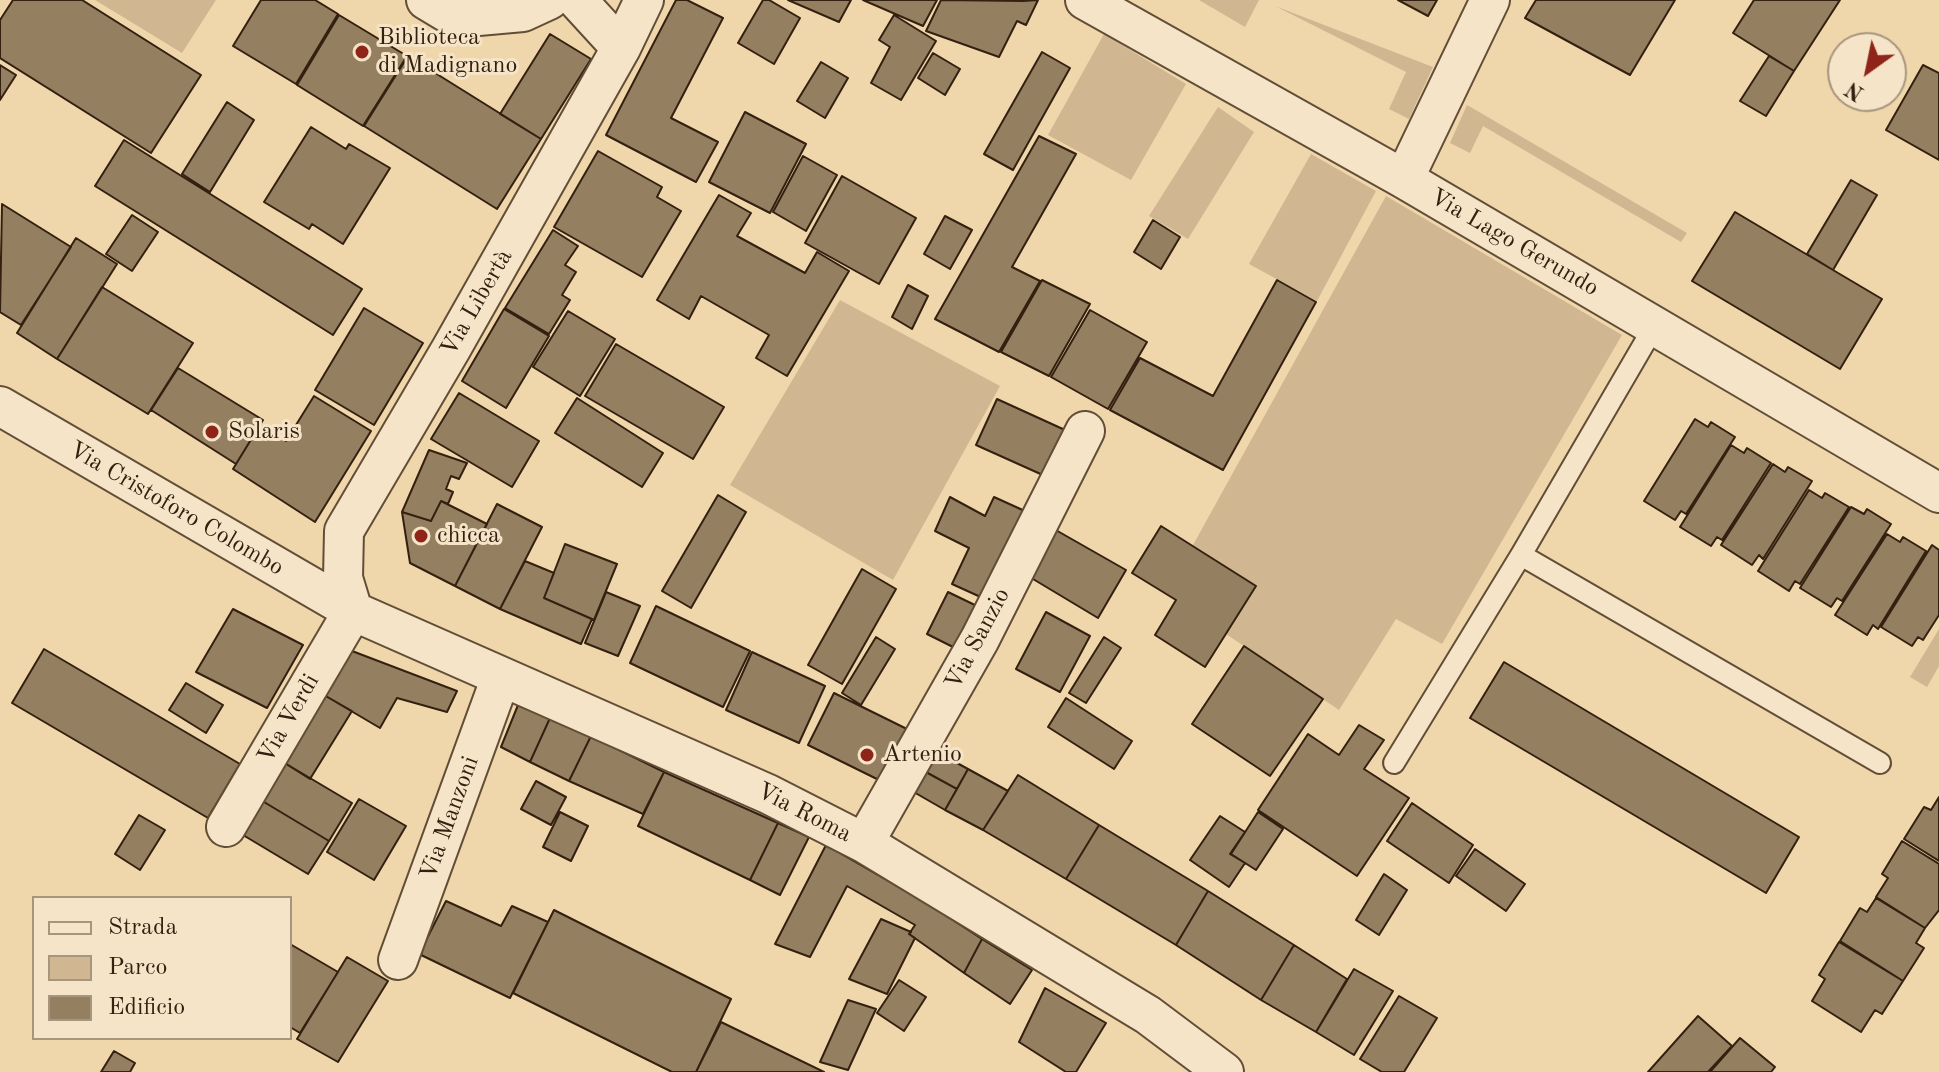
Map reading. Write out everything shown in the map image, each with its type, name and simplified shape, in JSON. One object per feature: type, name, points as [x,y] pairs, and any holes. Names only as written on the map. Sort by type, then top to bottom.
[{"type":"street","points":[[426,0],[456,18],[523,12],[549,0]]},
{"type":"street","points":[[577,0],[621,48]]},
{"type":"street","name":"Via Libertà","points":[[353,611],[343,578],[344,531],[451,349],[621,48],[644,0]]},
{"type":"street","name":"Via Lago Gerundo","points":[[1085,0],[1404,179],[1939,493]]},
{"type":"street","points":[[1404,179],[1490,0]]},
{"type":"street","name":"Via Cristoforo Colombo","points":[[0,406],[353,611]]},
{"type":"street","name":"Via Sanzio","points":[[864,843],[980,639],[1085,431]]},
{"type":"street","name":"Via Roma","points":[[353,611],[768,794],[864,843],[1148,1015],[1224,1072]]},
{"type":"street","name":"Via Verdi","points":[[226,827],[353,611]]},
{"type":"street","name":"Via Manzoni","points":[[398,960],[501,677]]},
{"type":"lane","points":[[1394,763],[1521,555],[1655,325]]},
{"type":"lane","points":[[1521,555],[1880,763]]},
{"type":"green space","points":[[95,0],[216,0],[182,53]]},
{"type":"green space","points":[[1199,0],[1259,0],[1245,27]]},
{"type":"green space","points":[[1275,6],[1433,67],[1409,119],[1389,109],[1406,72]]},
{"type":"green space","points":[[1104,34],[1186,84],[1131,180],[1048,135]]},
{"type":"green space","points":[[1467,105],[1687,233],[1681,242],[1483,126],[1470,153],[1450,143]]},
{"type":"green space","points":[[1218,107],[1254,132],[1188,239],[1149,216]]},
{"type":"green space","points":[[1311,154],[1376,191],[1317,301],[1249,264]]},
{"type":"green space","points":[[1386,196],[1622,335],[1442,644],[1396,619],[1339,710],[1226,634],[1256,586],[1193,545]]},
{"type":"green space","points":[[840,300],[1000,386],[893,580],[730,485]]},
{"type":"green space","points":[[1939,629],[1939,666],[1927,687],[1910,677]]},
{"type":"building","points":[[13,0],[82,0],[201,75],[151,153],[0,58],[0,20]]},
{"type":"building","points":[[261,0],[315,0],[338,14],[296,84],[233,46]]},
{"type":"building","points":[[676,0],[687,0],[723,18],[671,118],[718,142],[696,182],[606,135]]},
{"type":"building","points":[[763,0],[769,0],[800,18],[774,64],[738,43]]},
{"type":"building","points":[[788,0],[851,0],[839,22]]},
{"type":"building","points":[[863,0],[937,0],[923,26]]},
{"type":"building","points":[[941,0],[1038,0],[1026,25],[1017,21],[999,57],[926,31]]},
{"type":"building","points":[[1398,0],[1437,0],[1428,16]]},
{"type":"building","points":[[1536,0],[1675,0],[1630,75],[1525,18]]},
{"type":"building","points":[[1754,0],[1840,0],[1794,71],[1733,33]]},
{"type":"building","points":[[339,15],[407,56],[363,126],[297,85]]},
{"type":"building","points":[[894,15],[936,41],[901,100],[871,83],[890,47],[879,40]]},
{"type":"building","points":[[550,34],[591,59],[541,139],[500,114]]},
{"type":"building","points":[[1042,52],[1070,68],[1013,170],[984,154]]},
{"type":"building","points":[[933,53],[960,69],[945,95],[918,78]]},
{"type":"building","points":[[408,56],[541,139],[497,209],[364,126]]},
{"type":"building","points":[[1769,56],[1794,71],[1766,116],[1740,101]]},
{"type":"building","points":[[821,62],[848,78],[825,118],[797,101]]},
{"type":"building","points":[[0,65],[16,75],[0,100]]},
{"type":"building","points":[[1923,65],[1939,73],[1939,160],[1886,130],[1896,112],[1907,112],[1907,93]]},
{"type":"building","points":[[227,102],[254,120],[210,192],[182,174]]},
{"type":"building","points":[[745,112],[806,144],[770,213],[709,182]]},
{"type":"building","points":[[311,127],[346,149],[349,144],[390,168],[343,244],[312,224],[309,229],[264,202]]},
{"type":"building","points":[[1039,136],[1076,154],[1012,267],[1040,281],[999,352],[935,319]]},
{"type":"building","points":[[124,140],[362,289],[333,335],[95,186]]},
{"type":"building","points":[[598,151],[662,187],[657,197],[681,211],[642,277],[554,227]]},
{"type":"building","points":[[803,156],[837,175],[806,231],[773,212]]},
{"type":"building","points":[[842,176],[916,218],[879,284],[805,243]]},
{"type":"building","points":[[1851,180],[1877,195],[1833,270],[1807,254]]},
{"type":"building","points":[[719,195],[751,213],[737,236],[805,273],[817,252],[849,271],[787,376],[756,358],[769,335],[701,296],[689,319],[657,300]]},
{"type":"building","points":[[2,204],[71,247],[21,325],[0,312]]},
{"type":"building","points":[[1735,212],[1882,299],[1840,369],[1692,281]]},
{"type":"building","points":[[132,215],[158,232],[132,271],[106,254]]},
{"type":"building","points":[[945,216],[972,230],[950,269],[924,254]]},
{"type":"building","points":[[1153,220],[1180,237],[1161,269],[1134,252]]},
{"type":"building","points":[[553,230],[578,246],[565,265],[576,272],[562,295],[570,300],[549,334],[505,308]]},
{"type":"building","points":[[76,238],[117,264],[57,359],[17,333]]},
{"type":"building","points":[[1042,280],[1090,304],[1049,376],[1001,352]]},
{"type":"building","points":[[1277,280],[1316,302],[1223,470],[1110,410],[1140,358],[1213,396]]},
{"type":"building","points":[[908,285],[928,296],[912,329],[892,317]]},
{"type":"building","points":[[102,287],[193,343],[148,414],[57,359]]},
{"type":"building","points":[[364,308],[423,343],[374,425],[315,390]]},
{"type":"building","points":[[504,309],[549,336],[506,408],[462,381]]},
{"type":"building","points":[[1090,310],[1147,342],[1108,409],[1051,377]]},
{"type":"building","points":[[568,311],[615,339],[580,396],[533,367]]},
{"type":"building","points":[[616,344],[724,407],[693,459],[585,396]]},
{"type":"building","points":[[178,368],[263,420],[236,464],[151,410]]},
{"type":"building","points":[[459,393],[539,441],[512,487],[431,439]]},
{"type":"building","points":[[314,396],[371,431],[315,522],[233,469],[260,425],[286,441]]},
{"type":"building","points":[[577,398],[663,453],[642,487],[555,433]]},
{"type":"building","points":[[997,399],[1065,430],[1045,476],[976,445]]},
{"type":"building","points":[[1695,419],[1708,427],[1711,422],[1735,437],[1686,514],[1681,511],[1675,520],[1644,501]]},
{"type":"building","points":[[1731,445],[1744,453],[1747,448],[1771,463],[1722,540],[1717,537],[1711,546],[1680,527]]},
{"type":"building","points":[[429,450],[467,463],[459,479],[451,476],[446,489],[453,492],[448,504],[441,501],[431,521],[402,512]]},
{"type":"building","points":[[1773,464],[1785,472],[1788,467],[1812,481],[1763,559],[1759,555],[1752,565],[1721,545]]},
{"type":"building","points":[[1809,490],[1822,498],[1825,493],[1849,507],[1800,584],[1795,581],[1789,591],[1758,571]]},
{"type":"building","points":[[718,495],[746,512],[691,608],[662,591]]},
{"type":"building","points":[[950,497],[985,516],[994,497],[1027,512],[985,599],[952,584],[969,548],[935,531]]},
{"type":"building","points":[[441,501],[487,524],[455,586],[410,563],[402,512],[431,521]]},
{"type":"building","points":[[497,504],[542,527],[500,609],[455,586]]},
{"type":"building","points":[[1851,507],[1864,514],[1867,509],[1891,524],[1842,601],[1837,598],[1831,607],[1800,588]]},
{"type":"building","points":[[1161,526],[1256,586],[1205,667],[1155,635],[1176,600],[1132,573]]},
{"type":"building","points":[[1054,529],[1126,570],[1098,618],[1028,576]]},
{"type":"building","points":[[1887,534],[1900,542],[1903,537],[1926,551],[1878,629],[1873,625],[1867,635],[1835,615]]},
{"type":"building","points":[[565,544],[617,564],[594,620],[544,598]]},
{"type":"building","points":[[1932,545],[1939,550],[1939,615],[1923,640],[1918,637],[1912,646],[1881,627]]},
{"type":"building","points":[[525,561],[554,573],[544,598],[592,619],[581,644],[500,609]]},
{"type":"building","points":[[862,569],[896,589],[842,684],[808,665]]},
{"type":"building","points":[[606,592],[640,606],[618,656],[585,643]]},
{"type":"building","points":[[948,592],[981,608],[959,650],[927,634]]},
{"type":"building","points":[[656,606],[750,651],[723,707],[630,663]]},
{"type":"building","points":[[233,609],[303,645],[267,708],[196,672]]},
{"type":"building","points":[[1046,612],[1090,636],[1060,692],[1016,669]]},
{"type":"building","points":[[876,637],[895,649],[861,705],[842,693]]},
{"type":"building","points":[[1104,637],[1121,648],[1086,703],[1069,693]]},
{"type":"building","points":[[1244,646],[1323,699],[1270,776],[1192,724]]},
{"type":"building","points":[[44,649],[240,764],[208,818],[12,703]]},
{"type":"building","points":[[352,651],[457,691],[447,712],[397,698],[380,728],[324,695]]},
{"type":"building","points":[[752,652],[825,686],[799,743],[726,710]]},
{"type":"building","points":[[1504,662],[1799,837],[1766,893],[1470,718]]},
{"type":"building","points":[[186,683],[223,705],[206,733],[169,710]]},
{"type":"building","points":[[834,693],[911,731],[885,783],[808,745]]},
{"type":"building","points":[[324,695],[352,711],[310,779],[283,762]]},
{"type":"building","points":[[1066,698],[1132,741],[1114,769],[1048,727]]},
{"type":"building","points":[[518,705],[550,718],[530,762],[501,747]]},
{"type":"building","points":[[550,718],[591,736],[569,781],[530,762]]},
{"type":"building","points":[[1359,725],[1384,740],[1364,769],[1409,798],[1357,876],[1258,810],[1308,734],[1339,755]]},
{"type":"building","points":[[591,736],[664,772],[643,814],[569,781]]},
{"type":"building","points":[[935,751],[968,769],[957,789],[924,771]]},
{"type":"building","points":[[283,762],[352,803],[329,841],[259,799]]},
{"type":"building","points":[[968,769],[1008,791],[983,830],[945,810]]},
{"type":"building","points":[[924,771],[957,789],[945,810],[912,791]]},
{"type":"building","points":[[664,772],[778,823],[750,880],[638,826]]},
{"type":"building","points":[[1018,775],[1099,825],[1066,879],[983,830]]},
{"type":"building","points":[[536,781],[566,797],[551,825],[521,809]]},
{"type":"building","points":[[1939,797],[1939,861],[1904,839],[1924,807],[1931,810]]},
{"type":"building","points":[[259,799],[329,841],[308,874],[238,832]]},
{"type":"building","points":[[359,799],[406,826],[374,880],[327,852]]},
{"type":"building","points":[[1412,803],[1473,845],[1449,883],[1387,841]]},
{"type":"building","points":[[560,812],[588,826],[571,861],[543,847]]},
{"type":"building","points":[[1258,812],[1283,829],[1256,870],[1231,854]]},
{"type":"building","points":[[139,815],[165,830],[140,870],[115,854]]},
{"type":"building","points":[[1220,816],[1245,832],[1230,854],[1245,863],[1229,887],[1190,860]]},
{"type":"building","points":[[778,823],[809,837],[780,895],[750,880]]},
{"type":"building","points":[[1099,825],[1208,891],[1176,945],[1066,879]]},
{"type":"building","points":[[1902,841],[1939,864],[1939,910],[1925,928],[1876,897],[1888,878],[1882,874]]},
{"type":"building","points":[[826,845],[982,939],[964,973],[909,934],[915,925],[847,886],[810,957],[775,944]]},
{"type":"building","points":[[1475,849],[1525,884],[1506,911],[1456,876]]},
{"type":"building","points":[[1384,874],[1407,890],[1379,935],[1356,920]]},
{"type":"building","points":[[1208,891],[1294,945],[1261,1000],[1176,945]]},
{"type":"building","points":[[1876,898],[1925,928],[1916,943],[1924,948],[1903,981],[1840,941],[1860,908],[1867,912]]},
{"type":"building","points":[[446,901],[501,926],[512,906],[548,922],[510,998],[419,954]]},
{"type":"building","points":[[554,910],[731,999],[696,1072],[672,1072],[513,993]]},
{"type":"building","points":[[881,919],[911,932],[909,934],[915,938],[887,994],[849,979]]},
{"type":"building","points":[[982,939],[1032,970],[1010,1004],[964,973]]},
{"type":"building","points":[[1839,942],[1903,981],[1882,1014],[1875,1010],[1861,1032],[1812,1001],[1825,979],[1819,975]]},
{"type":"building","points":[[292,945],[338,972],[300,1033],[292,1028]]},
{"type":"building","points":[[1294,945],[1347,979],[1316,1032],[1261,1000]]},
{"type":"building","points":[[347,957],[388,981],[338,1062],[297,1039]]},
{"type":"building","points":[[1354,969],[1393,991],[1354,1055],[1316,1032]]},
{"type":"building","points":[[899,980],[926,997],[904,1031],[877,1013]]},
{"type":"building","points":[[1045,988],[1106,1023],[1076,1072],[1066,1072],[1019,1042]]},
{"type":"building","points":[[1399,996],[1437,1018],[1404,1072],[1382,1072],[1360,1059]]},
{"type":"building","points":[[848,1000],[876,1009],[848,1070],[820,1062]]},
{"type":"building","points":[[1698,1016],[1732,1046],[1708,1072],[1648,1072]]},
{"type":"building","points":[[721,1022],[824,1072],[696,1072]]},
{"type":"building","points":[[1740,1038],[1775,1067],[1771,1072],[1710,1072]]},
{"type":"building","points":[[114,1051],[135,1063],[130,1072],[101,1072]]},
{"type":"place","name":"Biblioteca di Madignano","points":[[362,52]]},
{"type":"place","name":"Solaris","points":[[212,432]]},
{"type":"place","name":"chicca","points":[[421,536]]},
{"type":"place","name":"Artenio","points":[[867,755]]}]
